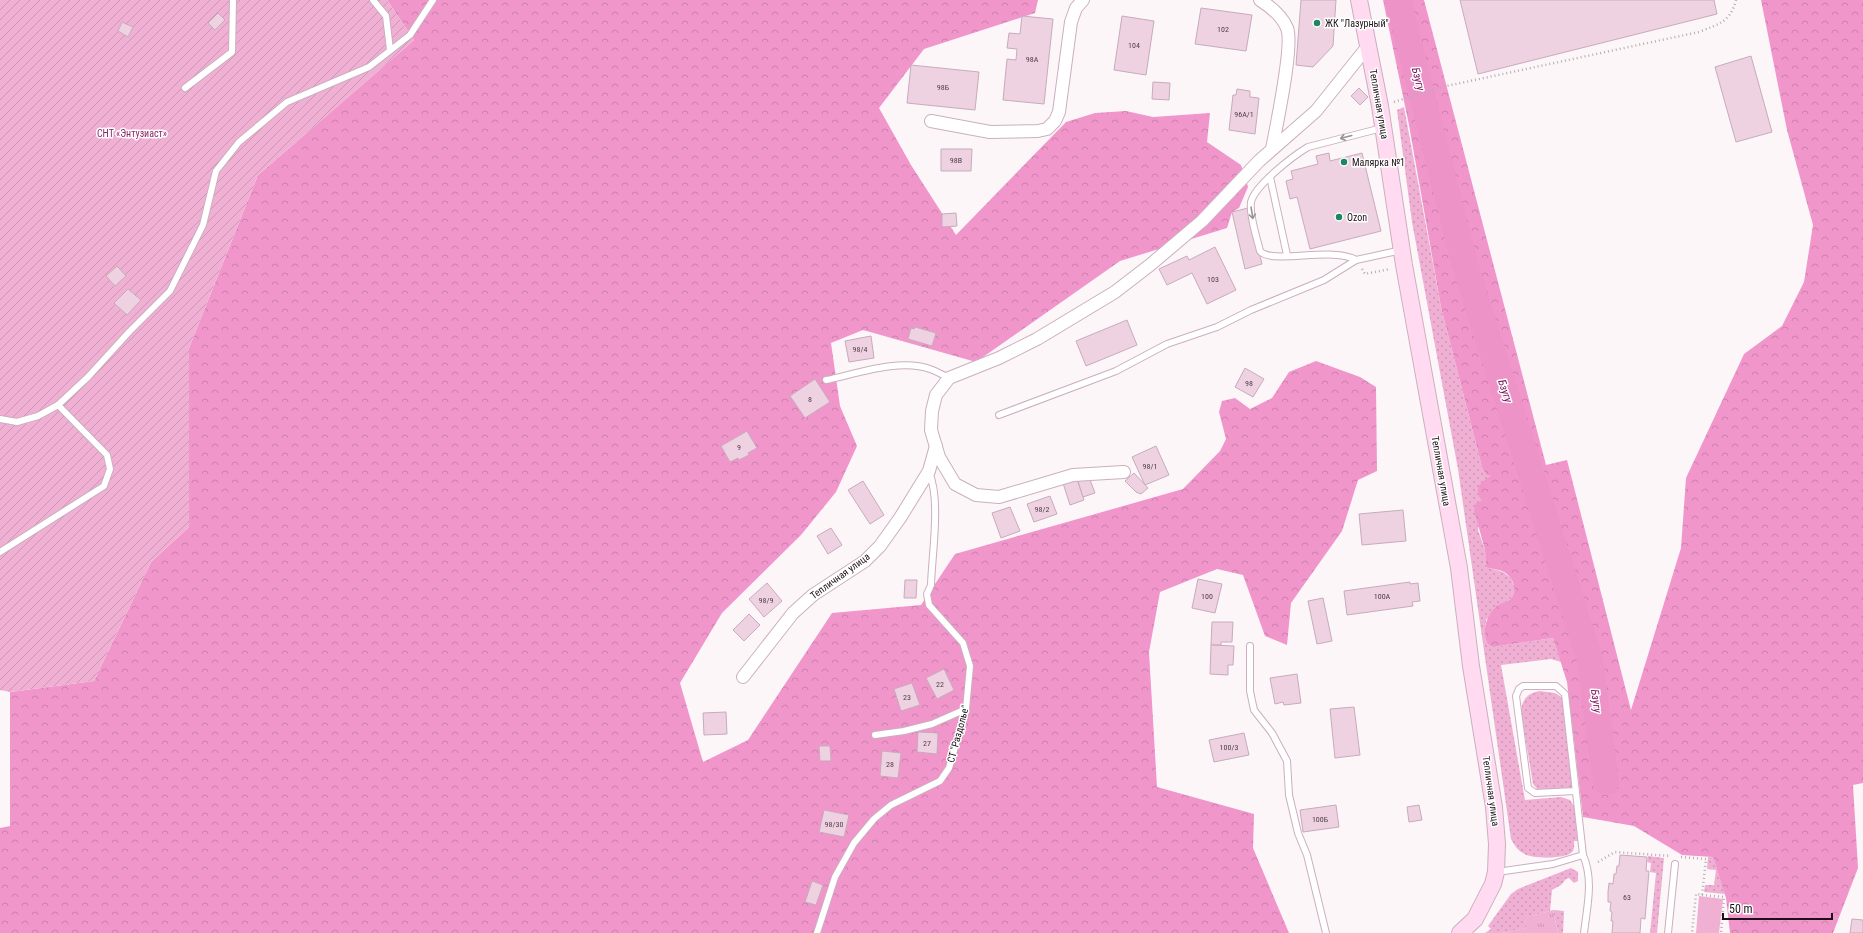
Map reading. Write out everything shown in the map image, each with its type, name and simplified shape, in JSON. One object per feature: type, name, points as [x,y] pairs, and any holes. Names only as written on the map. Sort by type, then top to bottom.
[{"type":"street","points":[[931,121],[990,132],[1038,131],[1047,129],[1055,121],[1059,112],[1071,22],[1076,8],[1083,0]]},
{"type":"street","points":[[1260,0],[1268,5],[1281,18],[1288,30],[1289,38],[1284,82],[1272,149]]},
{"type":"street","name":"Тепличная улица","points":[[1358,0],[1383,127],[1402,250],[1459,568],[1471,666],[1494,807],[1497,844],[1496,872],[1493,884],[1475,919],[1460,933]]},
{"type":"street","points":[[1124,472],[1073,475],[999,497],[976,495],[955,484],[939,458],[931,430],[932,411],[936,395],[949,378],[999,358],[1037,339],[1115,292],[1202,221],[1272,149],[1316,111],[1368,46]]},
{"type":"street","name":"Тепличная улица","points":[[743,677],[793,613],[813,594],[865,561],[880,546],[900,518],[928,471],[936,446]]},
{"type":"lane","points":[[185,88],[232,52],[232,0]]},
{"type":"lane","points":[[373,0],[386,16],[390,50]]},
{"type":"lane","points":[[0,419],[17,422],[38,416],[58,405],[88,377],[129,332],[170,291],[203,225],[216,171],[239,142],[288,102],[369,67],[410,35],[433,0]]},
{"type":"lane","points":[[1356,260],[1350,256],[1336,253],[1287,256],[1263,254],[1260,251],[1251,210],[1254,196],[1270,177],[1308,147],[1383,127]]},
{"type":"lane","points":[[1270,177],[1287,256]]},
{"type":"lane","points":[[999,415],[1116,371],[1167,344],[1217,327],[1251,310],[1324,280],[1356,260],[1402,250]]},
{"type":"lane","points":[[826,380],[890,366],[904,365],[929,368],[949,378]]},
{"type":"lane","points":[[0,552],[104,486],[110,469],[107,455],[58,405]]},
{"type":"lane","name":"СТ \"Раздолье\"","points":[[817,933],[835,877],[854,843],[874,819],[891,805],[940,781],[949,768],[966,709],[970,666],[963,643],[929,605],[926,594],[930,585],[935,498],[934,483],[928,471]]},
{"type":"lane","points":[[1250,646],[1250,691],[1254,710],[1272,733],[1287,761],[1291,803],[1298,833],[1307,855],[1326,933]]},
{"type":"lane","points":[[1576,791],[1535,793],[1528,788],[1516,696],[1519,689],[1523,686],[1556,686],[1565,694],[1576,791],[1583,855],[1588,867],[1590,879],[1584,933]]},
{"type":"lane","points":[[875,735],[904,731],[932,724],[966,709]]},
{"type":"lane","points":[[1496,872],[1553,864],[1583,855]]},
{"type":"lane","points":[[1668,933],[1675,864]]},
{"type":"path","points":[[1412,96],[1442,87],[1699,32],[1723,22],[1733,11],[1736,0]]},
{"type":"path","points":[[1356,260],[1365,274],[1394,268]]},
{"type":"path","points":[[1598,862],[1615,852],[1666,856]]},
{"type":"path","points":[[1690,858],[1706,859],[1702,895]]},
{"type":"path","points":[[1692,933],[1696,894],[1724,897],[1721,933]]},
{"type":"green space","name":"СНТ «Энтузиаст»","points":[[0,0],[387,0],[414,40],[258,175],[189,348],[189,527],[151,562],[94,681],[10,692],[0,690]]},
{"type":"green space","points":[[387,0],[1038,0],[1035,13],[924,49],[879,108],[911,165],[956,235],[1066,122],[1095,113],[1126,111],[1153,117],[1210,113],[1207,142],[1241,165],[1248,187],[1239,208],[1232,212],[1227,228],[1120,261],[976,362],[863,330],[831,343],[840,406],[857,446],[836,492],[801,535],[722,613],[680,683],[703,762],[748,740],[832,613],[921,605],[955,554],[1183,489],[1220,451],[1226,439],[1219,412],[1222,401],[1235,398],[1250,409],[1272,398],[1289,372],[1316,361],[1360,377],[1376,387],[1377,471],[1358,480],[1342,531],[1291,603],[1287,645],[1265,636],[1243,575],[1217,569],[1160,592],[1149,652],[1157,787],[1254,814],[1253,848],[1289,933],[0,933],[0,828],[10,826],[10,692],[94,681],[151,562],[189,527],[189,348],[258,175],[414,40]]},
{"type":"green space","points":[[1383,0],[1424,0],[1546,465],[1567,460],[1631,710],[1681,548],[1686,478],[1744,354],[1782,326],[1804,282],[1813,225],[1787,130],[1761,0],[1863,0],[1863,783],[1853,785],[1858,868],[1833,933],[1730,933],[1726,898],[1713,857],[1682,855],[1634,826],[1583,817],[1567,682],[1553,638],[1498,646],[1491,646],[1487,642],[1485,637],[1485,629],[1489,616],[1497,606],[1510,599],[1513,595],[1514,584],[1510,577],[1504,572],[1486,567],[1485,550],[1474,510],[1476,503],[1482,501],[1478,493],[1479,486],[1491,476],[1486,474],[1482,467],[1441,307],[1409,125]]},
{"type":"green space","points":[[1404,107],[1441,307],[1482,467],[1491,476],[1482,501],[1478,530],[1485,550],[1486,567],[1503,572],[1511,578],[1515,589],[1512,597],[1507,602],[1499,605],[1486,620],[1486,641],[1498,646],[1553,638],[1561,662],[1551,659],[1501,665],[1525,800],[1561,797],[1570,800],[1574,806],[1578,841],[1574,841],[1574,849],[1567,855],[1540,857],[1527,855],[1516,847],[1511,839],[1458,469],[1412,222],[1397,110]]},
{"type":"green space","points":[[1540,691],[1555,693],[1563,698],[1573,786],[1569,789],[1538,790],[1533,784],[1521,711],[1526,697],[1532,693]]},
{"type":"green space","points":[[1648,856],[1664,858],[1657,933],[1650,933],[1656,873],[1650,872],[1651,863],[1647,862]]},
{"type":"green space","points":[[1708,857],[1713,857],[1725,894],[1704,892],[1705,885],[1714,885],[1716,870],[1707,869]]},
{"type":"green space","points":[[1571,868],[1578,872],[1578,881],[1574,883],[1569,878],[1566,879],[1561,885],[1552,890],[1550,911],[1525,918],[1527,928],[1502,933],[1485,933],[1491,929],[1488,926],[1511,894],[1518,889]]},
{"type":"green space","points":[[1699,896],[1723,899],[1719,933],[1696,933]]},
{"type":"green space","points":[[1553,910],[1564,911],[1563,933],[1558,933]]},
{"type":"green space","points":[[1553,910],[1558,933],[1502,933],[1526,928],[1525,918]]},
{"type":"building","name":"ЖК \"Лазурный\"","points":[[1301,0],[1336,0],[1333,46],[1313,67],[1296,65]]},
{"type":"building","points":[[1460,0],[1714,0],[1717,14],[1478,74]]},
{"type":"building","points":[[1201,8],[1252,15],[1246,51],[1195,44]]},
{"type":"building","points":[[218,13],[225,20],[215,30],[208,23]]},
{"type":"building","points":[[1022,16],[1053,19],[1044,104],[1003,100],[1007,59],[1016,60],[1017,49],[1007,48],[1009,33],[1020,34]]},
{"type":"building","points":[[1122,16],[1154,21],[1146,75],[1114,70]]},
{"type":"building","points":[[122,22],[133,27],[128,37],[118,31]]},
{"type":"building","points":[[1751,56],[1772,132],[1736,142],[1715,67]]},
{"type":"building","points":[[911,65],[979,72],[975,110],[907,103]]},
{"type":"building","points":[[1153,82],[1170,83],[1169,100],[1152,99]]},
{"type":"building","points":[[1359,88],[1368,97],[1360,105],[1351,96]]},
{"type":"building","points":[[1237,89],[1250,91],[1250,97],[1259,98],[1255,134],[1229,130],[1233,95],[1236,95]]},
{"type":"building","points":[[941,149],[972,149],[971,171],[941,171]]},
{"type":"building","points":[[1329,153],[1330,161],[1362,153],[1381,231],[1310,249],[1297,197],[1290,199],[1286,181],[1293,179],[1291,171],[1318,164],[1316,156]]},
{"type":"building","points":[[1248,208],[1262,264],[1245,269],[1232,212]]},
{"type":"building","points":[[956,213],[957,226],[942,227],[942,214]]},
{"type":"building","points":[[1215,247],[1236,290],[1207,304],[1192,273],[1167,285],[1159,269],[1187,256],[1189,260]]},
{"type":"building","points":[[117,266],[126,276],[115,286],[106,276]]},
{"type":"building","points":[[128,289],[141,300],[127,315],[114,303]]},
{"type":"building","points":[[1127,320],[1137,345],[1086,366],[1076,341]]},
{"type":"building","points":[[915,327],[936,333],[932,346],[908,339],[911,328],[914,329]]},
{"type":"building","points":[[871,336],[874,358],[849,362],[845,341]]},
{"type":"building","points":[[1245,368],[1264,379],[1253,397],[1235,387]]},
{"type":"building","points":[[815,379],[830,402],[805,418],[790,396]]},
{"type":"building","points":[[747,431],[757,448],[748,453],[749,455],[739,460],[738,458],[730,462],[721,446]]},
{"type":"building","points":[[1156,446],[1169,475],[1145,485],[1132,457]]},
{"type":"building","points":[[1134,473],[1148,488],[1141,494],[1136,492],[1125,481]]},
{"type":"building","points":[[1076,476],[1084,500],[1070,505],[1062,480]]},
{"type":"building","points":[[1089,477],[1095,493],[1083,497],[1078,481]]},
{"type":"building","points":[[863,481],[884,515],[870,524],[848,490]]},
{"type":"building","points":[[1050,496],[1057,514],[1034,522],[1027,504]]},
{"type":"building","points":[[1010,507],[1020,531],[1001,538],[992,513]]},
{"type":"building","points":[[1403,510],[1406,541],[1362,545],[1359,514]]},
{"type":"building","points":[[831,528],[842,545],[828,554],[817,536]]},
{"type":"building","points":[[1198,579],[1222,584],[1215,613],[1192,608]]},
{"type":"building","points":[[905,580],[917,580],[916,598],[904,598]]},
{"type":"building","points":[[1410,582],[1410,584],[1418,583],[1420,601],[1412,602],[1413,606],[1347,615],[1344,591]]},
{"type":"building","points":[[767,583],[782,601],[764,617],[749,599]]},
{"type":"building","points":[[1323,598],[1332,641],[1317,644],[1308,601]]},
{"type":"building","points":[[749,614],[760,625],[744,641],[733,630]]},
{"type":"building","points":[[1212,622],[1233,622],[1232,642],[1221,642],[1221,645],[1211,645]]},
{"type":"building","points":[[1211,645],[1234,646],[1233,665],[1228,665],[1228,675],[1210,674]]},
{"type":"building","points":[[944,669],[954,690],[937,699],[926,678]]},
{"type":"building","points":[[1297,674],[1301,703],[1284,705],[1283,702],[1275,704],[1270,678]]},
{"type":"building","points":[[912,683],[920,705],[901,711],[894,689]]},
{"type":"building","points":[[1354,707],[1360,755],[1335,758],[1330,709]]},
{"type":"building","points":[[726,712],[727,734],[704,735],[703,713]]},
{"type":"building","points":[[918,732],[938,733],[937,754],[917,752]]},
{"type":"building","points":[[1244,733],[1249,755],[1214,762],[1209,740]]},
{"type":"building","points":[[819,746],[830,746],[831,761],[820,761]]},
{"type":"building","points":[[882,751],[901,753],[898,778],[880,776]]},
{"type":"building","points":[[1336,805],[1339,827],[1303,832],[1300,810]]},
{"type":"building","points":[[1419,805],[1422,820],[1409,822],[1407,807]]},
{"type":"building","points":[[824,810],[849,815],[844,837],[819,832]]},
{"type":"building","points":[[1620,855],[1647,857],[1646,871],[1649,871],[1645,919],[1641,918],[1640,933],[1612,933],[1613,921],[1611,921],[1611,902],[1608,902],[1608,892],[1609,883],[1613,884],[1614,874],[1616,874],[1617,866],[1619,866]]},
{"type":"building","points":[[812,881],[823,885],[816,905],[805,902]]},
{"type":"building","points":[[1852,919],[1863,920],[1863,933],[1850,933]]},
{"type":"waterway","name":"Бзугу","points":[[1398,0],[1465,265],[1590,660],[1606,782]]},
{"type":"place","name":"ЖК \"Лазурный\"","points":[[1317,23]]},
{"type":"place","name":"Малярка №1","points":[[1344,162]]},
{"type":"place","name":"Ozon","points":[[1339,217]]}]
